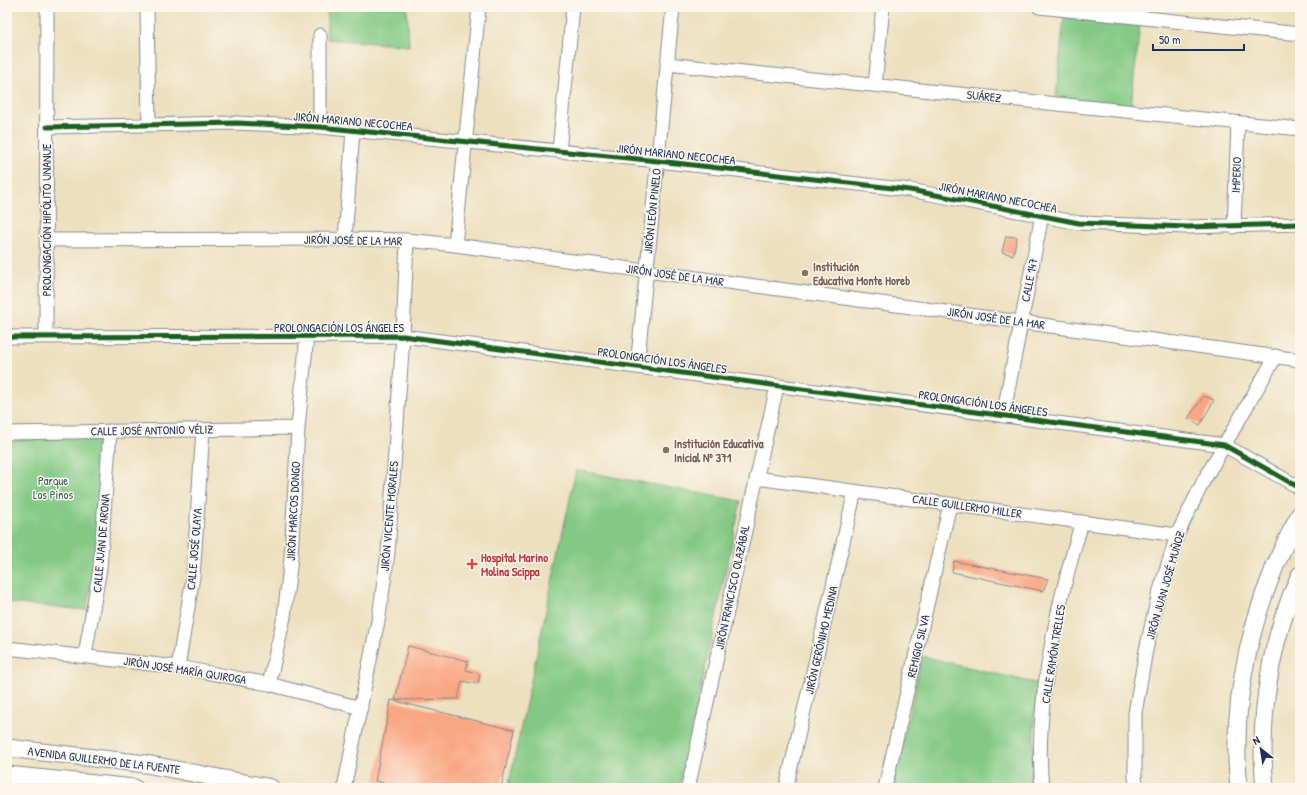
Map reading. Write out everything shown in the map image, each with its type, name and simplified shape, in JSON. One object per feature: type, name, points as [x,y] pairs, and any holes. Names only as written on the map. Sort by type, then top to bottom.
[{"type":"main road","points":[[1239,788],[1237,738],[1241,690],[1247,654],[1258,612],[1276,562],[1300,514]]},
{"type":"main road","points":[[1265,788],[1263,765],[1268,686],[1284,615],[1300,575]]},
{"type":"main road","points":[[9,775],[17,762],[10,748]]},
{"type":"main road","name":"AVENIDA GUILLERMO DE LA FUENTE","points":[[10,748],[146,764],[271,788]]},
{"type":"main road","points":[[47,778],[43,766],[48,752]]},
{"type":"main road","name":"AVENIDA GUILLERMO DE LA FUENTE","points":[[9,775],[134,788]]},
{"type":"street","name":"PROLONGACIÓN HIPÓLITO UNANUE","points":[[46,337],[47,7]]},
{"type":"street","points":[[147,7],[149,125]]},
{"type":"street","points":[[455,245],[479,7]]},
{"type":"street","points":[[559,151],[573,7]]},
{"type":"street","name":"JIRÓN LEÓN PINELO","points":[[636,367],[673,7]]},
{"type":"street","points":[[875,85],[883,7]]},
{"type":"street","points":[[1039,7],[1074,9],[1300,34]]},
{"type":"street","points":[[320,35],[320,127]]},
{"type":"street","name":"SUÁREZ","points":[[667,64],[1300,129]]},
{"type":"street","name":"JIRÓN MARIANO NECOCHEA","points":[[47,127],[237,122],[320,127],[658,161],[910,190],[1079,223],[1187,227],[1234,227],[1300,224]]},
{"type":"street","name":"IMPERIO","points":[[1234,227],[1238,123]]},
{"type":"street","points":[[345,238],[353,130]]},
{"type":"street","name":"CALLE 147","points":[[1003,416],[1020,322],[1042,215]]},
{"type":"street","name":"JIRÓN JOSÉ DE LA MAR","points":[[46,240],[345,238],[407,240],[455,245],[1300,360]]},
{"type":"street","name":"JIRÓN VICENTE MORALES","points":[[344,788],[379,616],[388,553],[403,336],[407,240]]},
{"type":"street","name":"JIRÓN MARCOS DONGO","points":[[269,684],[284,617],[290,565],[298,428],[307,336]]},
{"type":"street","name":"PROLONGACIÓN LOS ÁNGELES","points":[[7,338],[403,336],[1224,445],[1300,488]]},
{"type":"street","name":"JIRÓN JUAN JOSÉ MUÑOZ","points":[[1137,788],[1135,777],[1135,713],[1146,650],[1158,597],[1177,535],[1195,497],[1276,356]]},
{"type":"street","name":"JIRÓN FRANCISCO OLAZÁBAL","points":[[688,788],[777,386]]},
{"type":"street","name":"CALLE JOSÉ ANTONIO VÉLIZ","points":[[7,433],[298,428]]},
{"type":"street","name":"CALLE JOSÉ OLAYA","points":[[178,667],[193,577],[203,430]]},
{"type":"street","name":"CALLE JUAN DE ARONA","points":[[85,655],[100,568],[110,431]]},
{"type":"street","name":"CALLE GUILLERMO MILLER","points":[[756,478],[1177,535]]},
{"type":"street","name":"JIRÓN GERÓNIMO MEDINA","points":[[786,788],[855,491]]},
{"type":"street","name":"REMIGIO SILVA","points":[[885,788],[950,504]]},
{"type":"street","name":"CALLE RAMÓN TRELLES","points":[[1042,788],[1042,719],[1047,681],[1060,606],[1082,522]]},
{"type":"street","name":"JIRÓN JOSÉ MARÍA QUIROGA","points":[[7,648],[85,655],[178,667],[269,684],[360,708]]},
{"type":"green space","points":[[327,7],[407,7],[409,46],[327,39]]},
{"type":"green space","points":[[1064,17],[1140,25],[1131,105],[1056,97]]},
{"type":"green space","name":"Parque Los Pinos","points":[[7,439],[104,439],[94,571],[86,610],[7,603]]},
{"type":"green space","points":[[576,470],[741,501],[679,788],[508,788]]},
{"type":"green space","points":[[922,656],[1039,684],[1034,719],[1034,788],[905,788],[893,785]]},
{"type":"building","points":[[1006,236],[1017,237],[1013,255],[1002,252]]},
{"type":"building","points":[[1204,396],[1214,400],[1200,425],[1188,418]]},
{"type":"building","points":[[954,561],[1048,579],[1043,591],[952,572]]},
{"type":"building","points":[[408,646],[468,661],[466,670],[480,674],[478,684],[462,681],[458,699],[395,700]]},
{"type":"building","points":[[391,700],[514,730],[501,788],[406,788],[375,781]]},
{"type":"cycle path","points":[[47,127],[237,123],[320,127],[658,161],[910,190],[1079,223],[1187,227],[1300,224]]},
{"type":"cycle path","points":[[7,337],[403,336],[1224,445],[1300,488]]},
{"type":"place","name":"Institución Educativa Monte Horeb","points":[[805,273]]},
{"type":"place","name":"Institución Educativa Inicial Nº 371","points":[[666,450]]},
{"type":"place","name":"Hospital Marino Molina Scippa","points":[[472,564]]}]
